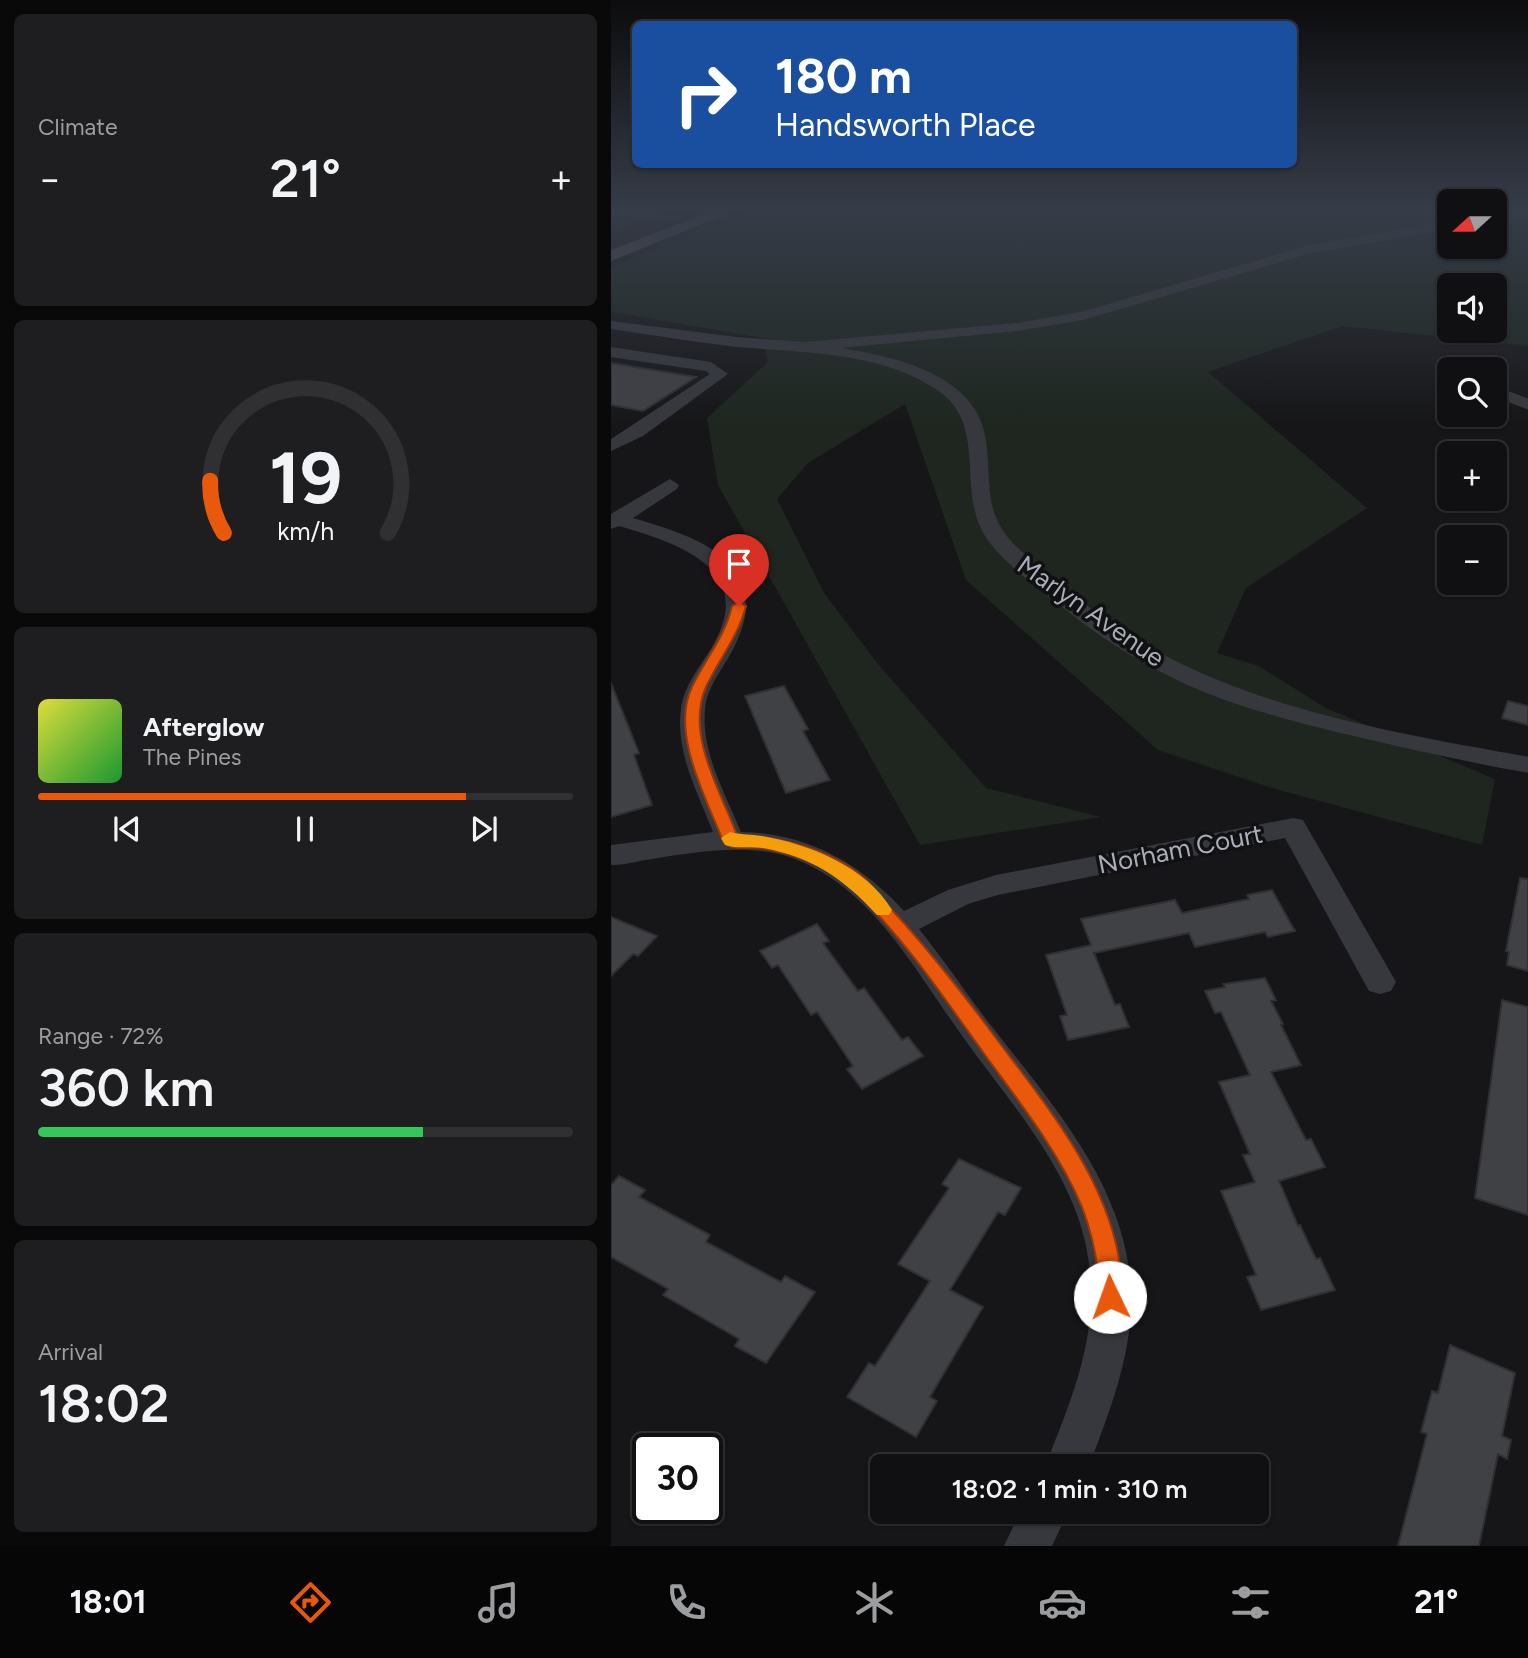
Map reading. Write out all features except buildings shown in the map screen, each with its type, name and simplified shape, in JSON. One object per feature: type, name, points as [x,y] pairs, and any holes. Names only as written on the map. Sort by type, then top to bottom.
[{"type":"street","points":[[611,325],[723,340],[805,347],[1003,329],[1065,320],[1195,282]]},
{"type":"street","name":"Marlyn Avenue","points":[[805,347],[900,367],[934,381],[954,394],[966,409],[975,428],[980,502],[983,517],[992,533],[1045,582],[1148,654],[1176,670],[1231,694],[1291,713],[1525,768]]},
{"type":"street","points":[[611,352],[711,368],[720,374],[637,432],[611,446]]},
{"type":"street","points":[[1507,396],[1528,405]]},
{"type":"street","points":[[611,426],[637,432]]},
{"type":"street","points":[[614,521],[671,485]]},
{"type":"street","points":[[614,521],[666,534],[710,555],[738,589],[739,606],[735,624],[701,682],[692,719],[695,748],[731,841]]},
{"type":"street","name":"Norham Court","points":[[898,926],[958,897],[996,885],[1293,827],[1380,982]]},
{"type":"street","points":[[616,858],[657,848],[731,841],[759,841],[805,852],[858,883],[927,960],[1040,1114],[1073,1166],[1092,1205],[1104,1239],[1110,1275],[1109,1319],[1102,1364],[1071,1454]]},
{"type":"street","points":[[1027,1546],[1039,1524]]},
{"type":"shaded area","points":[[611,282],[1437,282],[1437,336],[1342,326],[1208,372],[1367,508],[1246,588],[1217,653],[1259,666],[1326,708],[1495,779],[1482,845],[1272,788],[1158,750],[966,580],[905,404],[808,463],[777,499],[824,593],[878,664],[986,788],[1101,817],[920,845],[718,485],[707,418],[768,362],[763,338],[611,312]]},
{"type":"shaded area","points":[[1507,282],[1528,282],[1528,346],[1500,343],[1507,343]]},
{"type":"slow traffic","points":[[730,838],[731,841],[759,841],[805,852],[858,883],[883,910]]},
{"type":"route","points":[[739,606],[735,624],[698,689],[692,719],[695,748],[731,841],[759,841],[805,852],[858,883],[927,960],[1040,1114],[1073,1166],[1092,1205],[1104,1239],[1110,1275],[1110,1297]]}]
